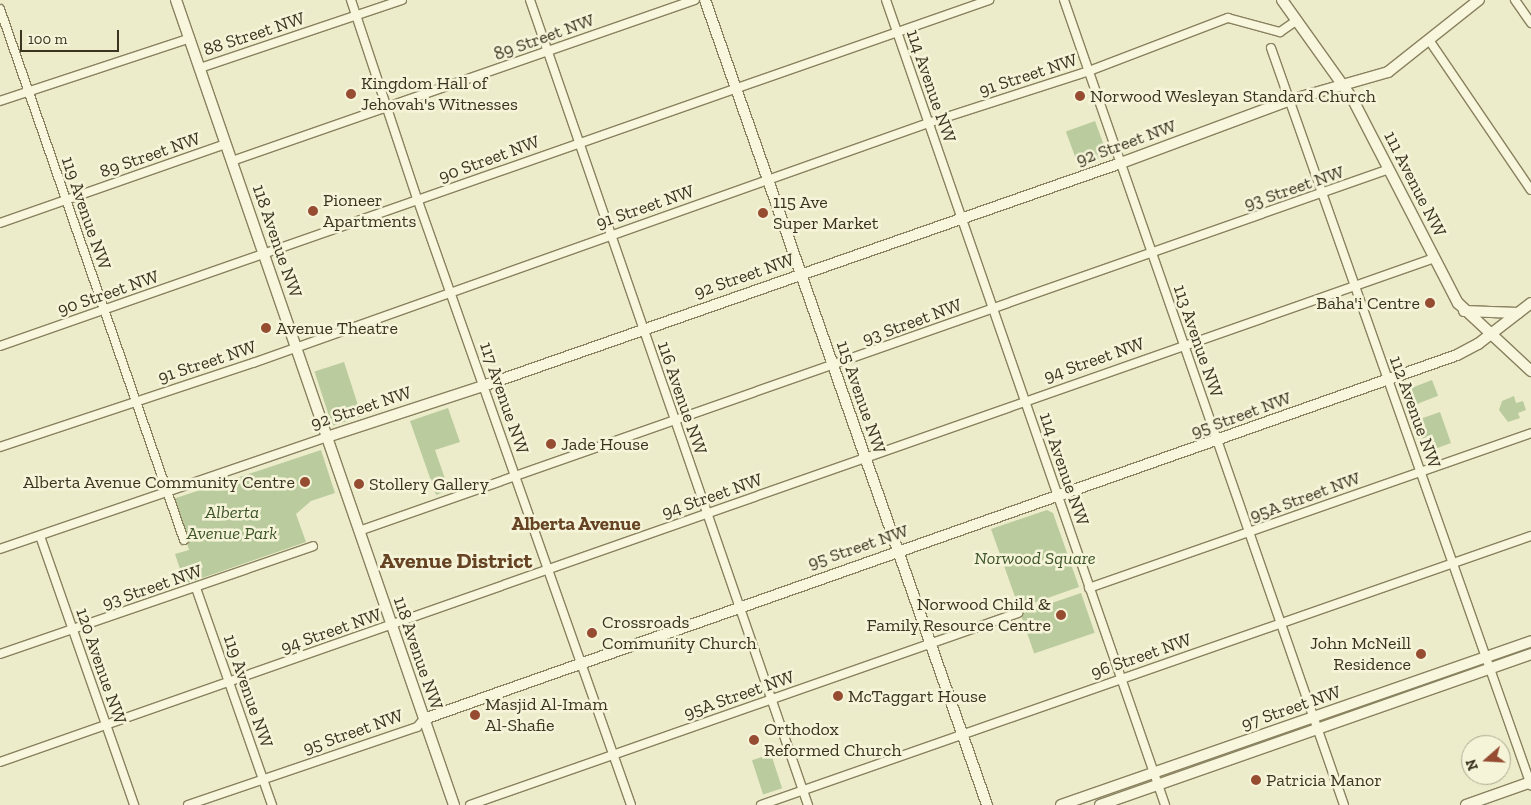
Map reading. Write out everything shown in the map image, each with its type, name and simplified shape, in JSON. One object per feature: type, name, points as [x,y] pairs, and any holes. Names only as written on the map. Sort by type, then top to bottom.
[{"type":"street","name":"118 Avenue NW","points":[[176,0],[454,805]]},
{"type":"street","name":"117 Avenue NW","points":[[351,0],[418,201],[631,805]]},
{"type":"street","name":"88 Street NW","points":[[200,68],[402,0]]},
{"type":"street","name":"116 Avenue NW","points":[[530,0],[612,234],[674,422],[808,805]]},
{"type":"street","name":"89 Street NW","points":[[232,161],[388,109],[548,50],[695,0]]},
{"type":"street","name":"115 Avenue NW","points":[[705,0],[987,805]]},
{"type":"street","name":"114 Avenue NW","points":[[886,0],[1165,805]]},
{"type":"street","name":"90 Street NW","points":[[0,346],[418,201],[896,30],[989,0]]},
{"type":"street","name":"113 Avenue NW","points":[[1064,0],[1344,805]]},
{"type":"street","name":"111 Avenue NW","points":[[1282,0],[1342,83],[1464,311],[1531,371]]},
{"type":"street","points":[[1515,0],[1531,23]]},
{"type":"street","name":"92 Street NW","points":[[0,548],[483,386],[800,273],[1120,163],[1290,100],[1342,83],[1388,72],[1475,1]]},
{"type":"street","name":"119 Avenue NW","points":[[0,10],[184,540]]},
{"type":"street","name":"91 Street NW","points":[[0,447],[451,294],[612,234],[768,181],[928,123],[1089,71],[1228,18],[1280,32],[1297,20]]},
{"type":"street","name":"88 Street NW","points":[[0,101],[190,38]]},
{"type":"street","points":[[1429,40],[1531,190]]},
{"type":"street","name":"112 Avenue NW","points":[[1272,48],[1531,784]]},
{"type":"street","name":"89 Street NW","points":[[0,223],[226,144]]},
{"type":"street","name":"93 Street NW","points":[[359,531],[992,309],[1152,255],[1389,169]]},
{"type":"street","name":"94 Street NW","points":[[0,762],[392,626],[1024,400],[1434,258]]},
{"type":"street","name":"95 Street NW","points":[[188,805],[417,727],[424,719],[580,662],[1217,441],[1468,350],[1531,303]]},
{"type":"street","points":[[1464,311],[1490,314],[1518,312]]},
{"type":"street","name":"95A Street NW","points":[[1089,588],[1531,433]]},
{"type":"street","name":"120 Avenue NW","points":[[40,536],[134,805]]},
{"type":"street","name":"96 Street NW","points":[[761,805],[1531,536]]},
{"type":"street","name":"93 Street NW","points":[[0,654],[74,631],[313,546]]},
{"type":"street","name":"119 Avenue NW","points":[[196,588],[272,805]]},
{"type":"street","name":"95A Street NW","points":[[470,805],[1018,613]]},
{"type":"street","name":"97 Street NW","points":[[1061,805],[1153,771],[1314,719],[1531,641]]},
{"type":"street","name":"97 Street NW","points":[[1100,805],[1531,654]]},
{"type":"street","points":[[1466,805],[1531,784]]},
{"type":"green space","points":[[1095,121],[1108,156],[1079,166],[1066,132]]},
{"type":"green space","points":[[344,362],[362,416],[332,426],[315,372]]},
{"type":"green space","points":[[1432,380],[1438,396],[1412,406],[1406,390]]},
{"type":"green space","points":[[1514,396],[1516,403],[1523,401],[1526,410],[1518,413],[1520,418],[1508,422],[1499,410],[1502,401]]},
{"type":"green space","points":[[448,408],[460,442],[435,450],[449,490],[436,495],[410,421]]},
{"type":"green space","points":[[1440,412],[1451,443],[1432,450],[1427,437],[1421,439],[1418,429],[1424,427],[1420,419]]},
{"type":"green space","name":"Alberta Avenue Park","points":[[321,450],[335,493],[311,501],[296,514],[306,542],[185,584],[175,554],[189,550],[173,499]]},
{"type":"green space","name":"Norwood Square","points":[[1047,510],[1053,513],[1079,587],[1019,608],[991,529]]},
{"type":"green space","name":"Norwood Square","points":[[1081,593],[1095,633],[1034,654],[1020,614]]},
{"type":"green space","points":[[771,754],[782,788],[763,794],[752,760]]},
{"type":"place","name":"Kingdom Hall of Jehovah's Witnesses","points":[[351,94]]},
{"type":"place","name":"Norwood Wesleyan Standard Church","points":[[1080,96]]},
{"type":"place","name":"Pioneer Apartments","points":[[313,211]]},
{"type":"place","name":"115 Ave Super Market","points":[[763,213]]},
{"type":"place","name":"Baha'i Centre","points":[[1430,303]]},
{"type":"place","name":"Avenue Theatre","points":[[266,328]]},
{"type":"place","name":"Jade House","points":[[551,444]]},
{"type":"place","name":"Alberta Avenue Community Centre","points":[[305,482]]},
{"type":"place","name":"Stollery Gallery","points":[[359,484]]},
{"type":"place","name":"Norwood Child & Family Resource Centre","points":[[1061,615]]},
{"type":"place","name":"Crossroads Community Church","points":[[592,633]]},
{"type":"place","name":"John McNeill Residence","points":[[1421,654]]},
{"type":"place","name":"McTaggart House","points":[[838,696]]},
{"type":"place","name":"Masjid Al-Imam Al-Shafie","points":[[475,715]]},
{"type":"place","name":"Orthodox Reformed Church","points":[[754,740]]},
{"type":"place","name":"Patricia Manor","points":[[1256,780]]},
{"type":"district","name":"Alberta Avenue","points":[[576,524]]},
{"type":"district","name":"Avenue District","points":[[456,561]]}]
